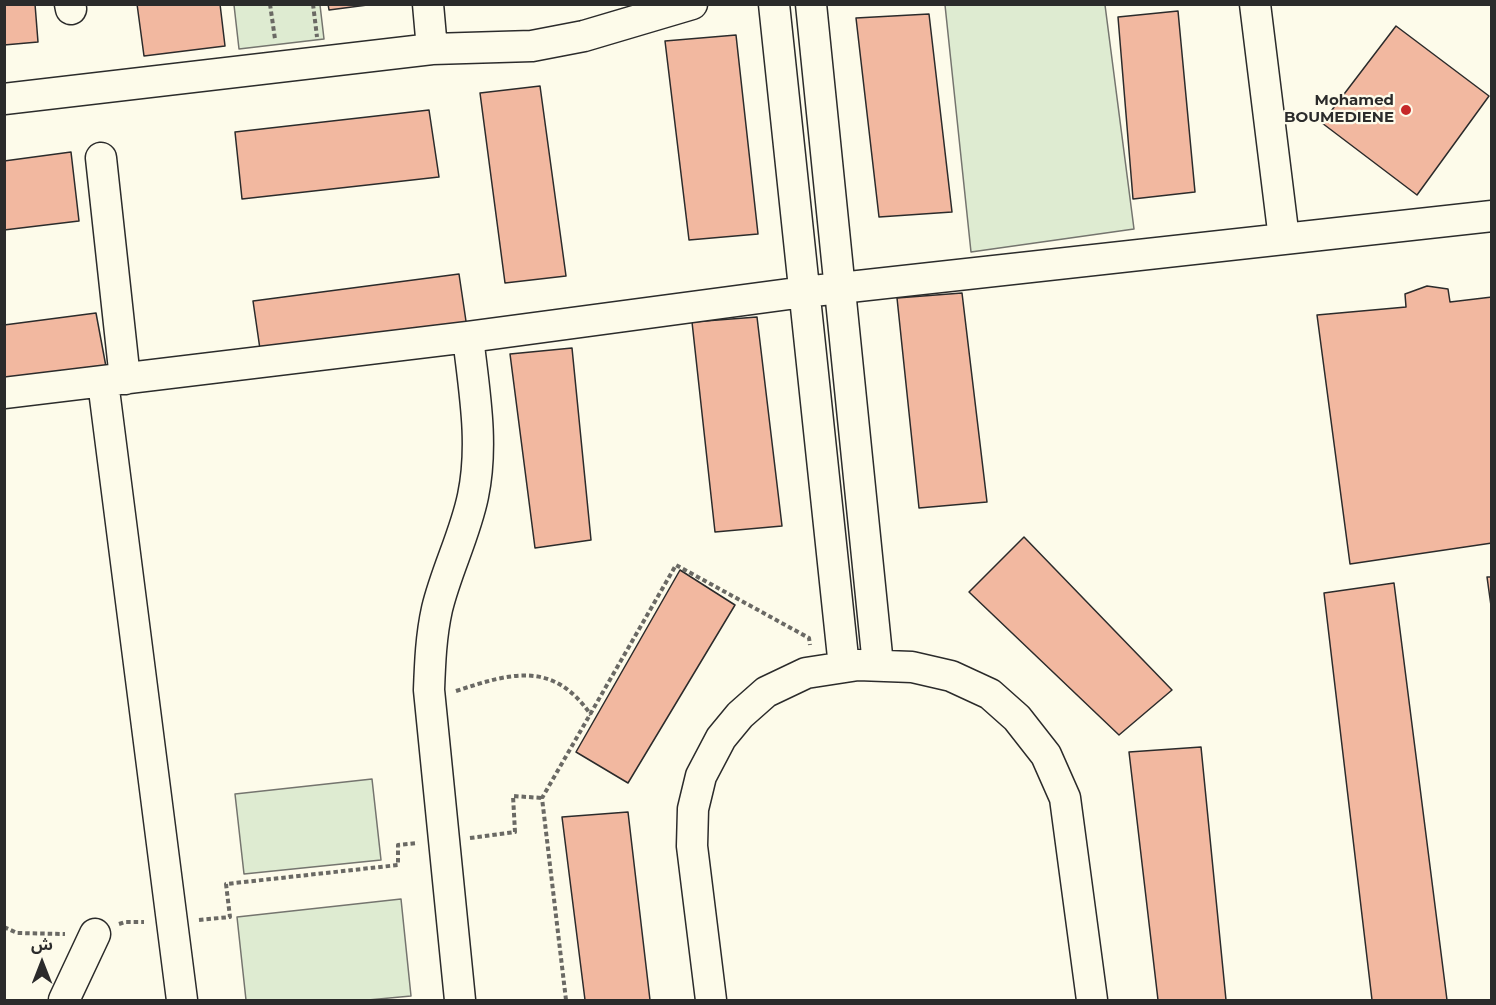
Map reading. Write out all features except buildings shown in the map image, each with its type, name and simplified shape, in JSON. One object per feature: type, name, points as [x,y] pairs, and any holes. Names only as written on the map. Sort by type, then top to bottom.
[{"type":"street","points":[[428,4],[432,49]]},
{"type":"street","points":[[4,99],[432,49],[532,46],[584,36],[692,4]]},
{"type":"street","points":[[774,4],[844,667]]},
{"type":"street","points":[[811,4],[878,665]]},
{"type":"street","points":[[1255,4],[1284,239]]},
{"type":"street","points":[[101,158],[114,381],[182,1000]]},
{"type":"street","points":[[4,393],[468,337],[804,292],[1491,216]]},
{"type":"street","points":[[460,1000],[430,700],[430,653],[437,608],[472,497],[478,461],[478,419],[468,337]]},
{"type":"street","points":[[711,1000],[692,846],[693,809],[701,776],[721,738],[740,715],[766,692],[806,673],[858,665],[878,665],[912,667],[951,676],[990,694],[1017,718],[1046,755],[1065,798],[1092,1000]]},
{"type":"street","points":[[64,1000],[95,934]]},
{"type":"path","points":[[270,4],[278,67]]},
{"type":"path","points":[[566,1000],[542,798],[676,565],[809,639],[813,672]]},
{"type":"path","points":[[430,700],[498,677],[520,675],[542,677],[565,687],[579,698],[591,715]]},
{"type":"path","points":[[4,927],[17,933],[95,934],[125,922],[173,923],[230,917],[226,885],[398,865],[398,845],[515,832],[513,796],[542,798]]},
{"type":"green space","points":[[234,5],[320,5],[324,39],[239,49]]},
{"type":"green space","points":[[945,5],[1105,5],[1134,229],[971,252]]},
{"type":"green space","points":[[372,779],[381,860],[244,874],[235,794]]},
{"type":"green space","points":[[401,899],[411,996],[368,1000],[246,1000],[237,917]]},
{"type":"place","name":"Mohamed BOUMEDIENE","points":[[1406,110]]}]
